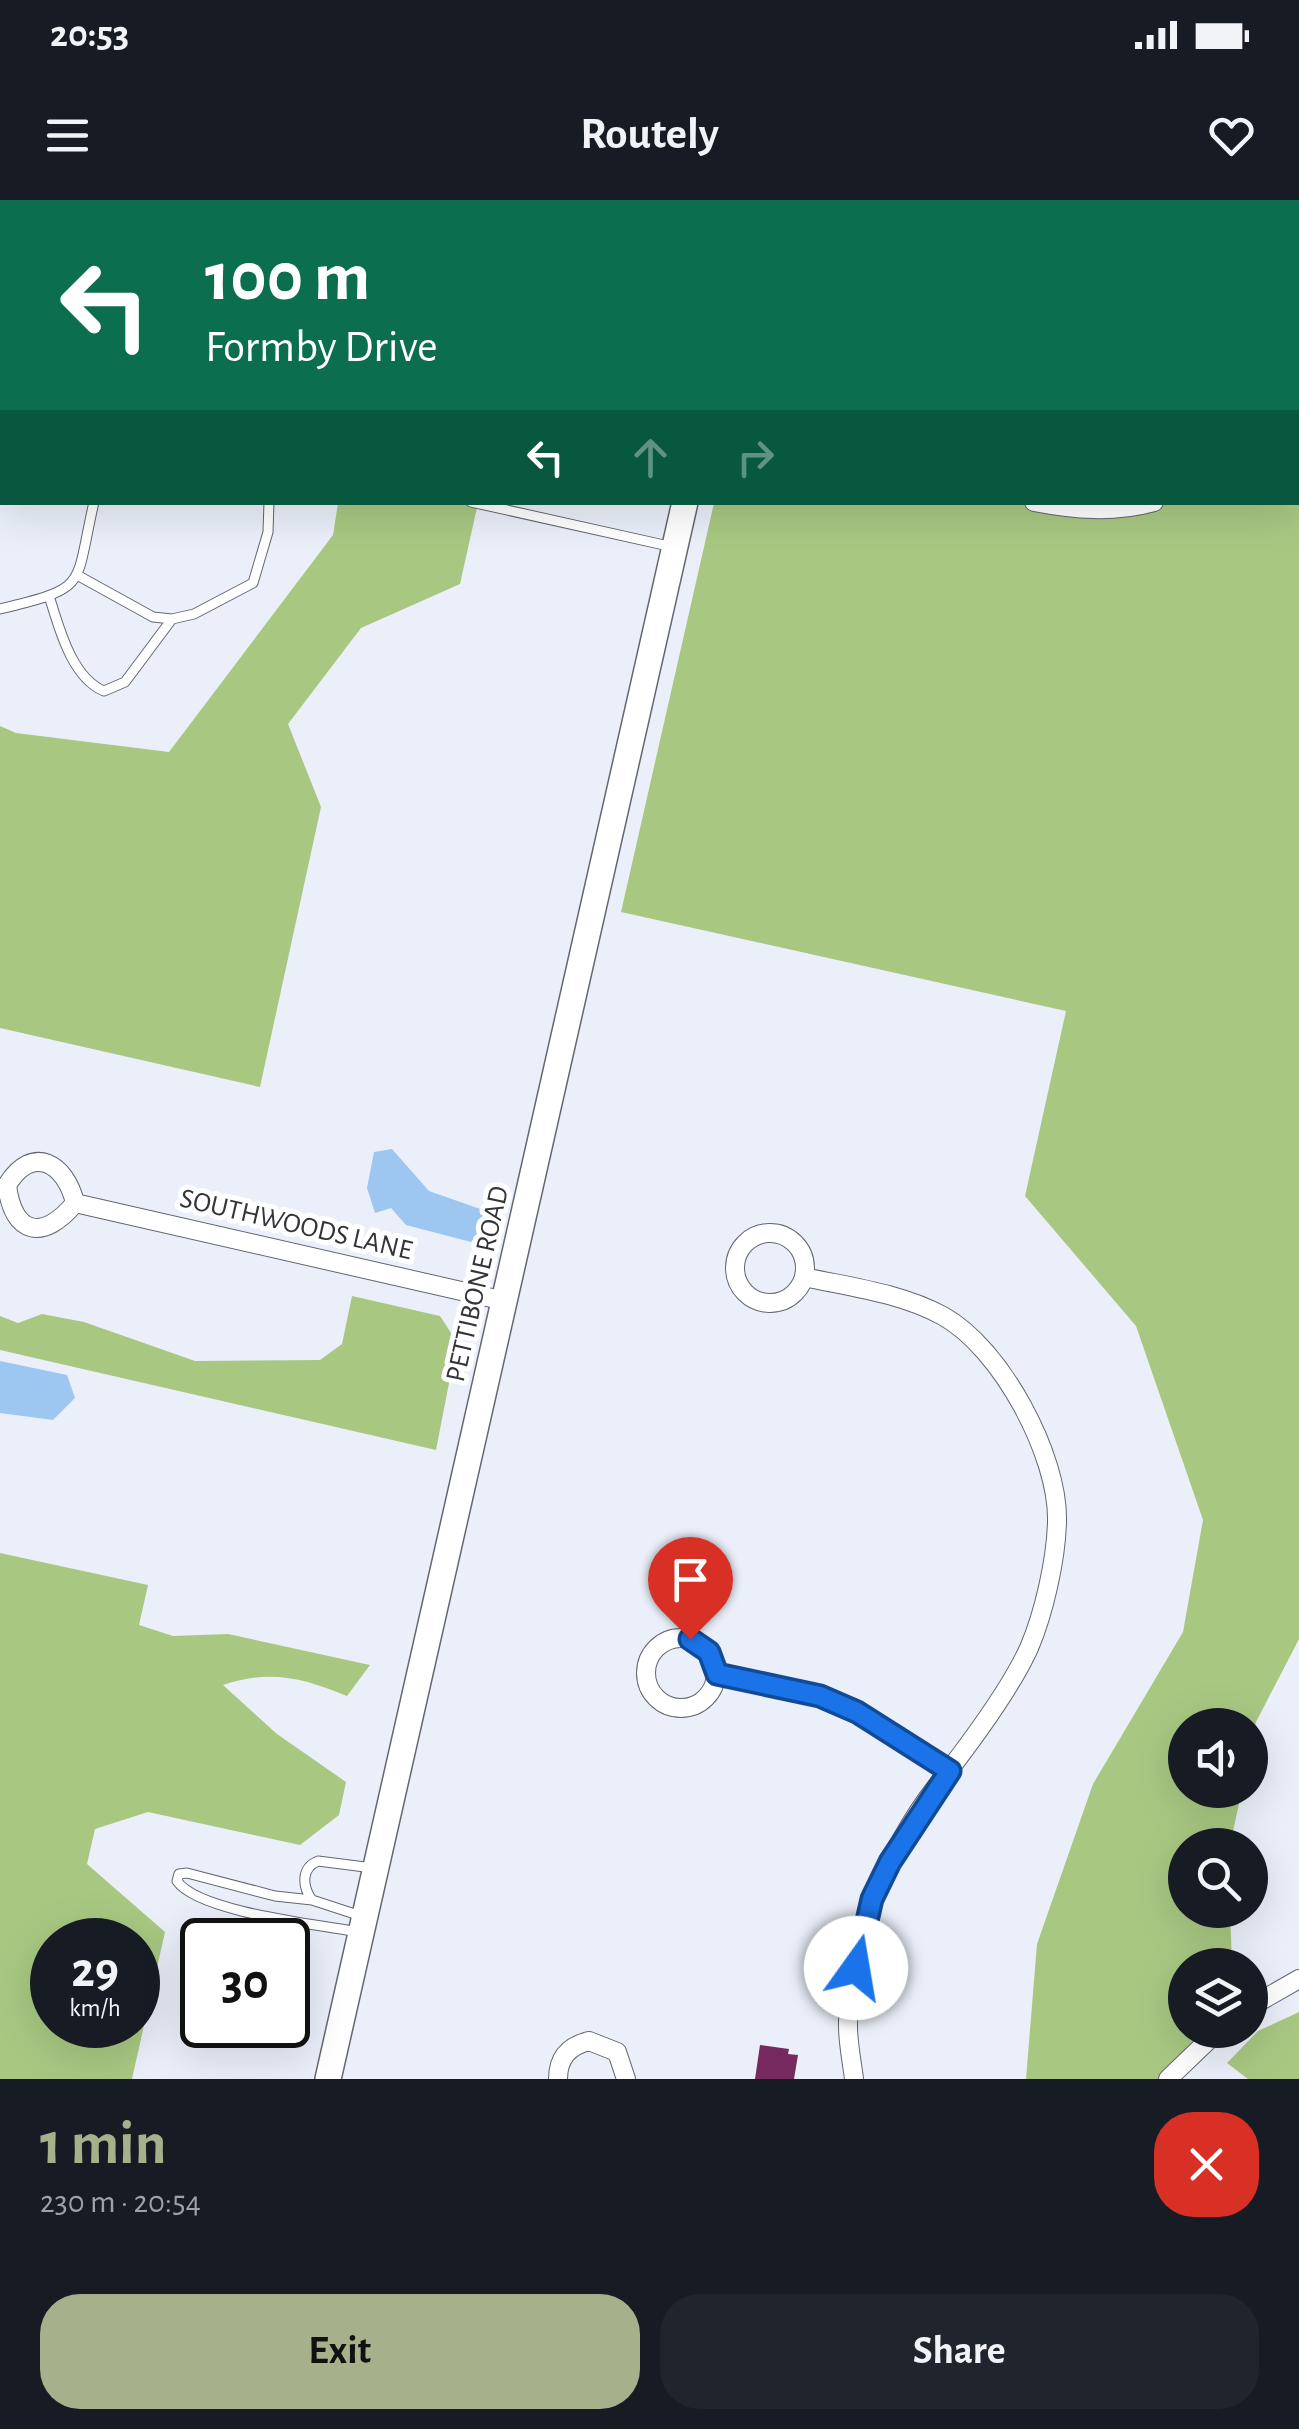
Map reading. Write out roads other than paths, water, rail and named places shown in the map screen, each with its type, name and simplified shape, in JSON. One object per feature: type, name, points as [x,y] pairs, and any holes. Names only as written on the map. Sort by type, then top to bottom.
[{"type":"street","name":"PETTIBONE ROAD","points":[[328,2079],[683,505]]},
{"type":"street","points":[[1053,505],[1084,510],[1143,505]]},
{"type":"street","name":"SOUTHWOODS LANE","points":[[75,1204],[505,1301]]},
{"type":"street","points":[[776,1233],[787,1237],[802,1254],[804,1277],[800,1288],[781,1302],[758,1302],[740,1287],[735,1265],[744,1244],[754,1237],[776,1233]]},
{"type":"street","points":[[804,1277],[890,1296],[944,1316],[980,1345],[1017,1397],[1050,1472],[1057,1521],[1028,1648],[898,1850],[872,1899],[848,2025],[854,2079]]},
{"type":"street","points":[[690,1639],[709,1652],[717,1674],[709,1695],[700,1703],[678,1709],[667,1706],[650,1690],[646,1667],[658,1647],[668,1640],[690,1639]]},
{"type":"street","points":[[717,1674],[820,1696],[857,1712],[950,1771]]},
{"type":"street","points":[[1268,1997],[1299,1979]]},
{"type":"street","points":[[558,2079],[562,2059],[569,2050],[589,2041],[618,2052],[626,2079]]},
{"type":"street","points":[[1168,2079],[1200,2048]]},
{"type":"lane","points":[[0,609],[50,599],[77,575],[93,505]]},
{"type":"lane","points":[[77,575],[153,617],[172,619],[194,614],[253,584],[268,532],[269,505]]},
{"type":"lane","points":[[484,505],[674,548]]},
{"type":"lane","points":[[50,599],[74,659],[94,686],[104,690],[125,682],[172,619]]},
{"type":"lane","points":[[312,1900],[304,1882],[312,1863],[376,1868]]},
{"type":"lane","points":[[187,1873],[274,1896],[312,1900],[363,1925],[210,1901],[187,1892],[177,1881],[180,1874],[187,1873]]},
{"type":"water","points":[[392,1149],[429,1191],[483,1210],[488,1224],[471,1242],[406,1225],[391,1208],[375,1213],[367,1188],[374,1152]]},
{"type":"water","points":[[0,1361],[67,1375],[75,1398],[53,1420],[0,1413]]}]
